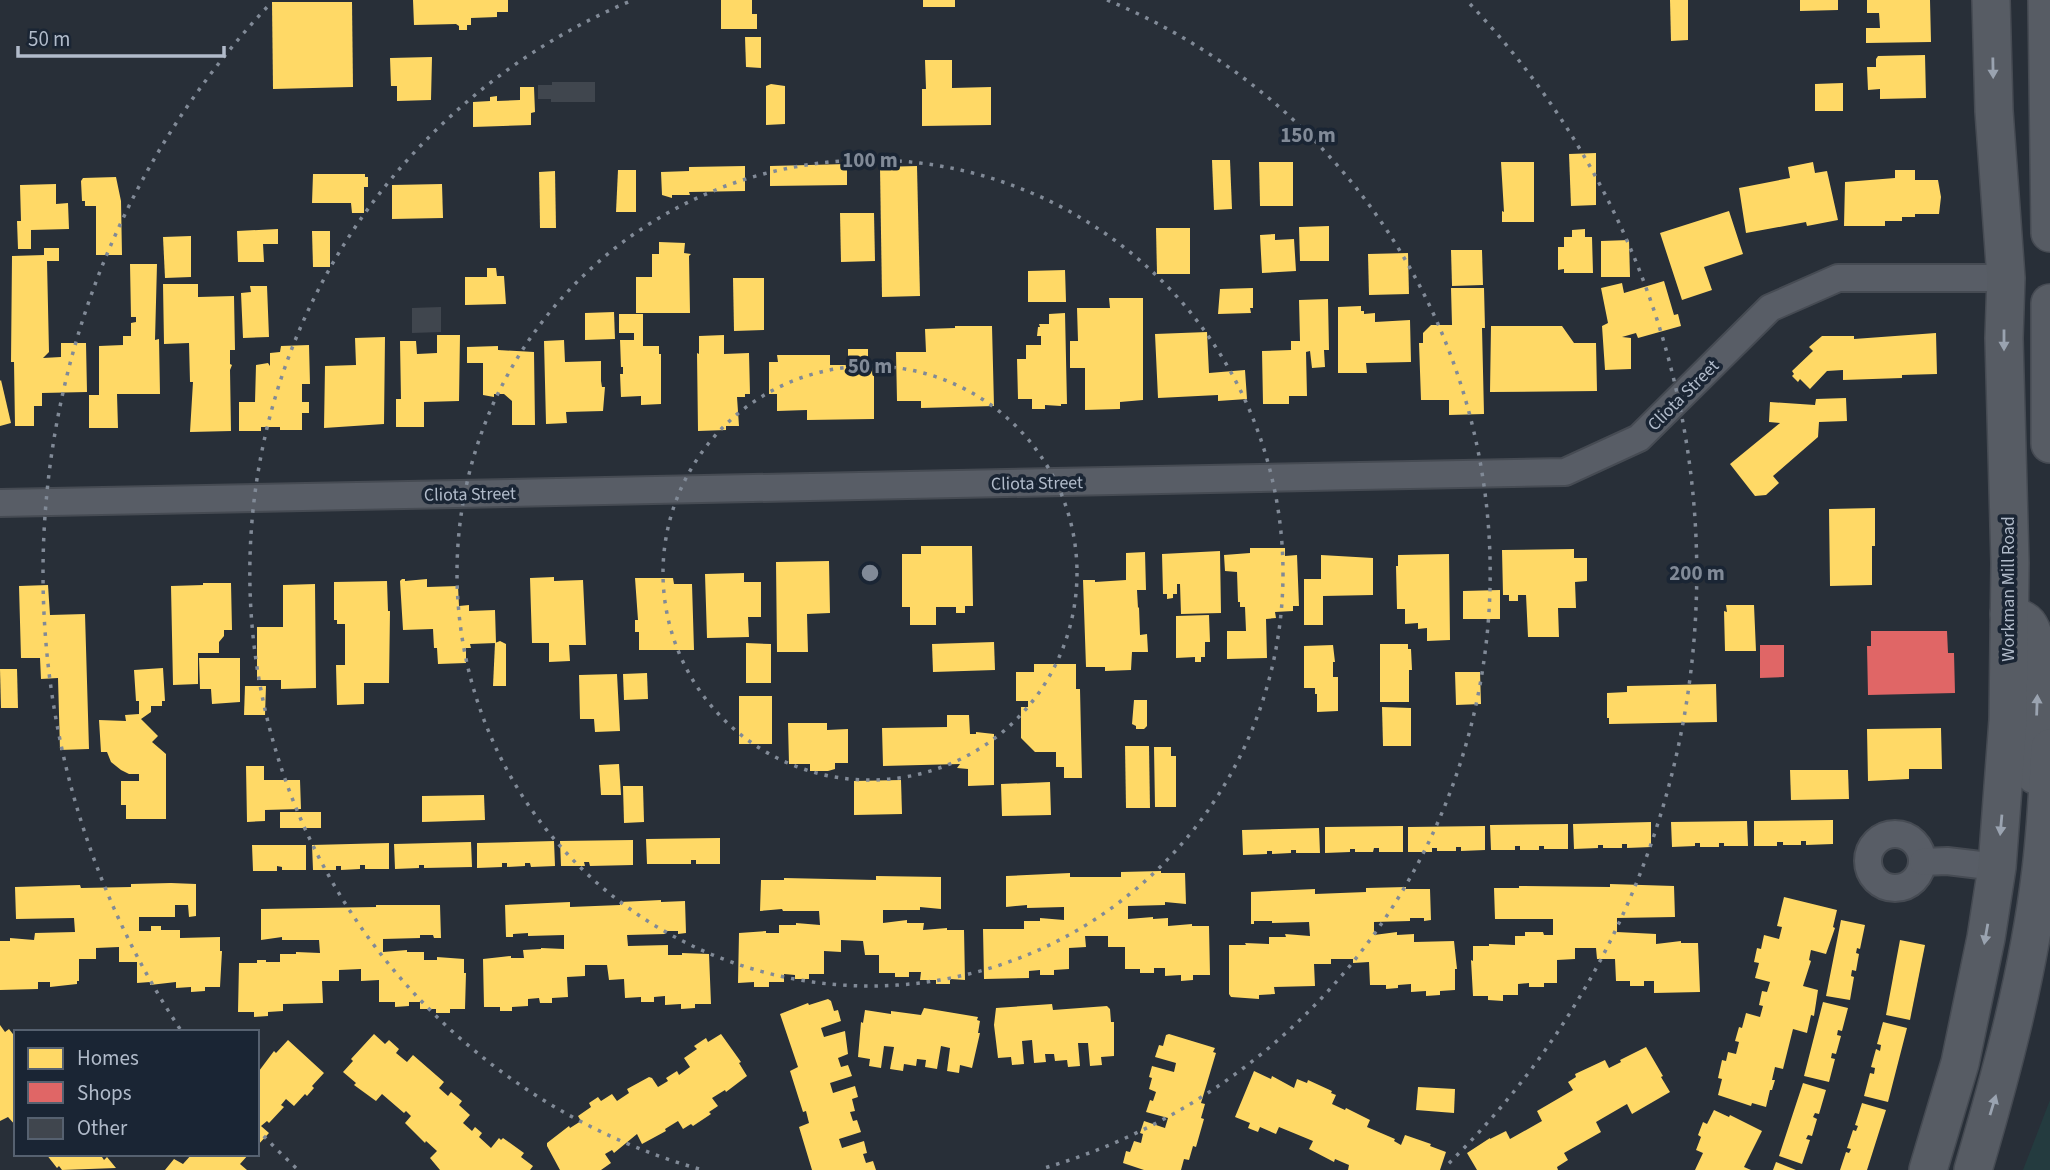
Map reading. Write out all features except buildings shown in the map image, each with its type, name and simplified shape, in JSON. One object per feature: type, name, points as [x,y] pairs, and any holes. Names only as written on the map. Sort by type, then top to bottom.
[{"type":"main road","name":"Workman Mill Road","points":[[1928,1170],[1960,1063],[1986,938],[1997,867],[2008,720],[2009,614],[2004,338],[2006,278],[1994,111],[1991,0]]},
{"type":"main road","points":[[2047,0],[2050,233]]},
{"type":"main road","points":[[2006,278],[2050,281]]},
{"type":"main road","points":[[2050,303],[2050,444]]},
{"type":"main road","points":[[2009,614],[2021,618],[2029,625],[2038,654],[2034,838],[2041,870]]},
{"type":"main road","points":[[1973,1170],[2002,1073],[2041,870],[2050,748]]},
{"type":"street","name":"Cliota Street","points":[[0,503],[1565,472],[1639,438],[1770,308],[1838,278],[2006,278]]},
{"type":"street","points":[[1935,862],[1997,867]]},
{"type":"green space","points":[[2050,1100],[2050,1170],[2023,1170]]}]
